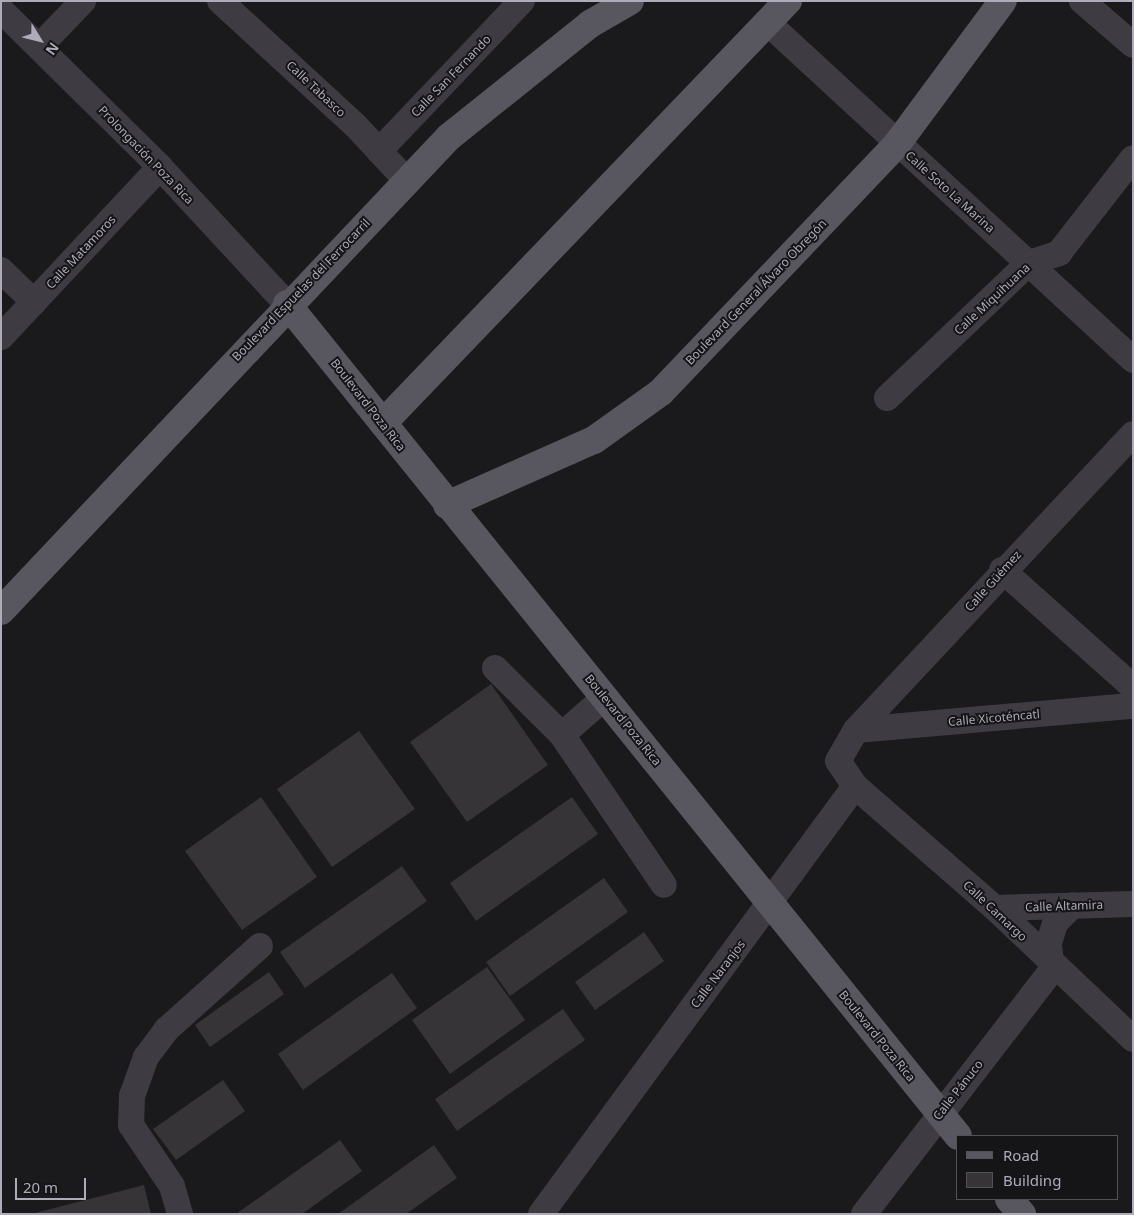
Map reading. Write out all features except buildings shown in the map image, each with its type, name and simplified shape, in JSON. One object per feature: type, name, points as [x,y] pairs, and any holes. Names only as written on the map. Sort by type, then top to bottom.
[{"type":"main road","name":"Boulevard Espuelas del Ferrocarril","points":[[1,611],[287,304],[450,137],[590,24],[630,1]]},
{"type":"main road","points":[[383,423],[788,1]]},
{"type":"main road","name":"Boulevard General Álvaro Obregón","points":[[447,505],[594,440],[661,392],[897,144],[1003,1]]},
{"type":"main road","name":"Boulevard Poza Rica","points":[[287,304],[447,505],[605,697],[957,1135]]},
{"type":"main road","points":[[1010,1200],[1022,1214]]},
{"type":"street","points":[[39,47],[83,1]]},
{"type":"street","name":"Calle Tabasco","points":[[220,1],[379,152],[407,182]]},
{"type":"street","name":"Calle San Fernando","points":[[379,152],[522,1]]},
{"type":"street","points":[[1082,1],[1133,45]]},
{"type":"street","name":"Prolongación Poza Rica","points":[[1,10],[160,167],[287,304]]},
{"type":"street","name":"Calle Soto La Marina","points":[[768,23],[1133,360]]},
{"type":"street","name":"Calle Miquihuana","points":[[888,398],[1029,263],[1059,253],[1133,158]]},
{"type":"street","name":"Calle Matamoros","points":[[1,337],[160,167]]},
{"type":"street","points":[[1,270],[34,302]]},
{"type":"street","name":"Calle Güémez","points":[[856,730],[1002,570],[1133,434]]},
{"type":"street","points":[[1002,570],[1133,687]]},
{"type":"street","points":[[495,668],[562,735],[664,885]]},
{"type":"street","points":[[562,735],[605,697]]},
{"type":"street","name":"Calle Xicoténcatl","points":[[856,730],[1133,706]]},
{"type":"street","points":[[855,786],[838,760],[856,730]]},
{"type":"street","name":"Calle Naranjos","points":[[541,1214],[855,786]]},
{"type":"street","name":"Calle Camargo","points":[[855,786],[995,908],[1133,1039]]},
{"type":"street","name":"Calle Altamira","points":[[995,908],[1133,904]]},
{"type":"street","points":[[1053,965],[1049,943],[1055,923],[1072,905]]},
{"type":"street","points":[[180,1214],[172,1186],[131,1125],[132,1096],[146,1057],[166,1030],[260,946]]},
{"type":"street","name":"Calle Pánuco","points":[[864,1214],[1053,965]]}]
